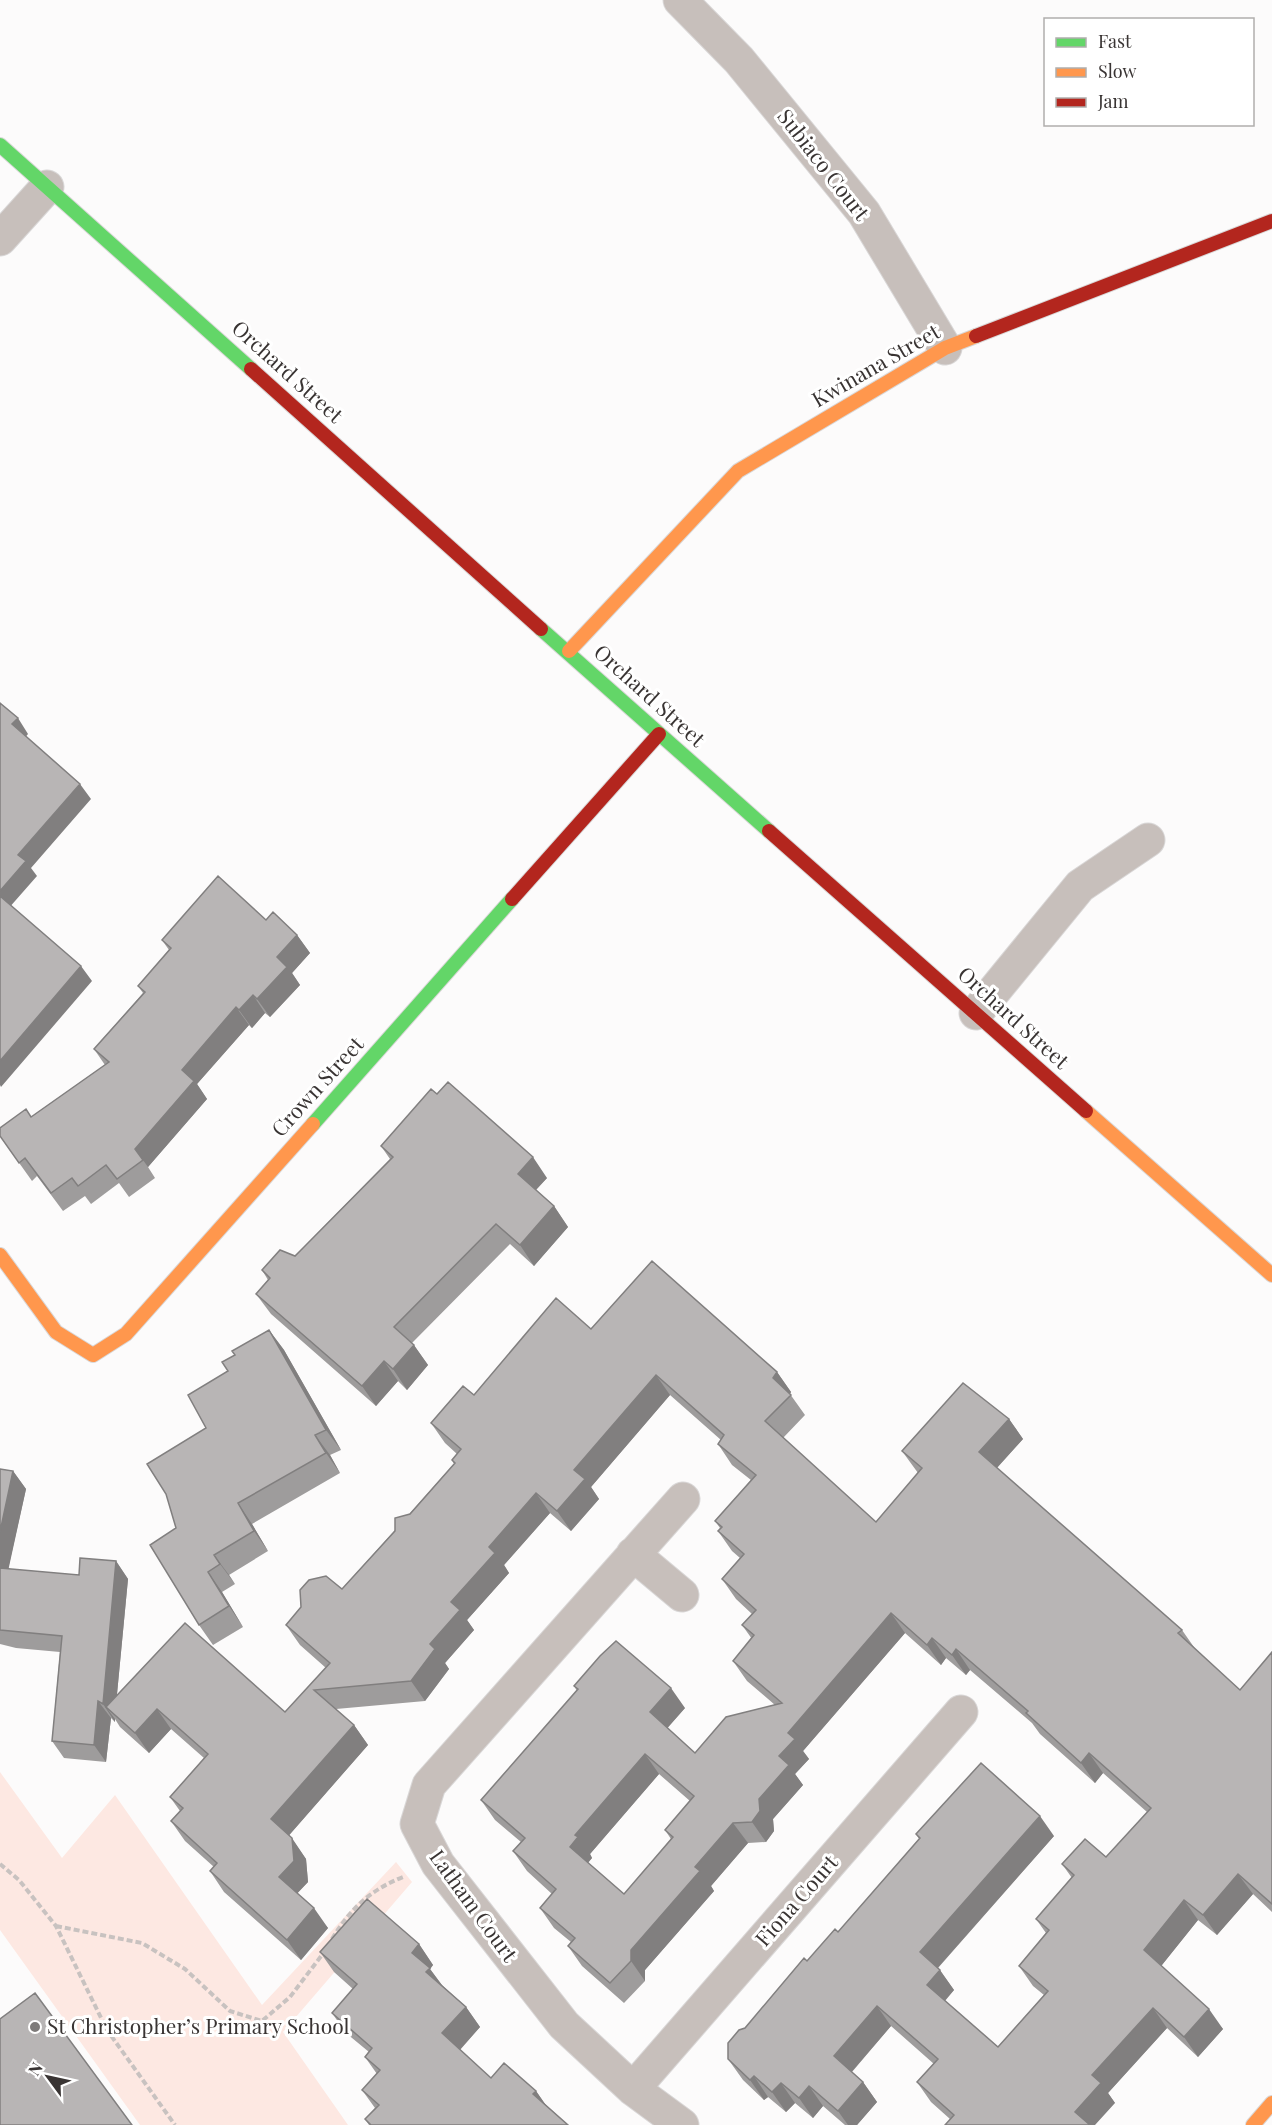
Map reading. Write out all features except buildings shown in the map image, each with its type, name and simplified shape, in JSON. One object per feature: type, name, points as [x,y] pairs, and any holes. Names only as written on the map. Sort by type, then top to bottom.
[{"type":"street","name":"Subiaco Court","points":[[680,0],[739,60],[864,213],[945,348]]},
{"type":"street","name":"Orchard Street","points":[[0,145],[569,651],[659,734],[1272,1275]]},
{"type":"street","points":[[0,239],[47,187]]},
{"type":"street","name":"Kwinana Street","points":[[569,651],[738,471],[945,348],[1272,221]]},
{"type":"street","name":"Crown Street","points":[[0,1255],[56,1332],[93,1355],[126,1334],[659,734]]},
{"type":"street","points":[[976,1013],[1080,886],[1148,840]]},
{"type":"street","name":"Latham Court","points":[[682,2125],[633,2090],[564,2025],[438,1864],[417,1824],[429,1785],[683,1499]]},
{"type":"street","points":[[633,1554],[682,1595]]},
{"type":"street","name":"Fiona Court","points":[[633,2090],[961,1712]]},
{"type":"street","points":[[1253,2125],[1272,2103]]},
{"type":"path","points":[[0,1864],[19,1880],[56,1926],[107,2030],[175,2125]]},
{"type":"path","points":[[56,1926],[142,1943],[185,1969],[230,2011],[262,2021],[290,1997],[323,1956],[347,1914],[382,1885],[438,1864]]},
{"type":"shaded area","points":[[0,1772],[62,1858],[115,1795],[262,2005],[396,1862],[412,1882],[283,2032],[348,2125],[140,2125],[0,1930]]},
{"type":"traffic: fast","points":[[0,145],[251,369]]},
{"type":"traffic: fast","points":[[541,629],[769,831]]},
{"type":"traffic: fast","points":[[313,1124],[512,899]]},
{"type":"traffic: slow","points":[[569,651],[738,471],[945,348],[976,336]]},
{"type":"traffic: slow","points":[[1086,1111],[1272,1275]]},
{"type":"traffic: slow","points":[[0,1255],[56,1332],[93,1355],[126,1334],[313,1124]]},
{"type":"traffic: slow","points":[[1253,2125],[1272,2103]]},
{"type":"traffic: jam","points":[[976,336],[1272,221]]},
{"type":"traffic: jam","points":[[251,369],[541,629]]},
{"type":"traffic: jam","points":[[512,899],[659,734]]},
{"type":"traffic: jam","points":[[769,831],[1086,1111]]},
{"type":"place","name":"St Christopher’s Primary School","points":[[35,2027]]}]
